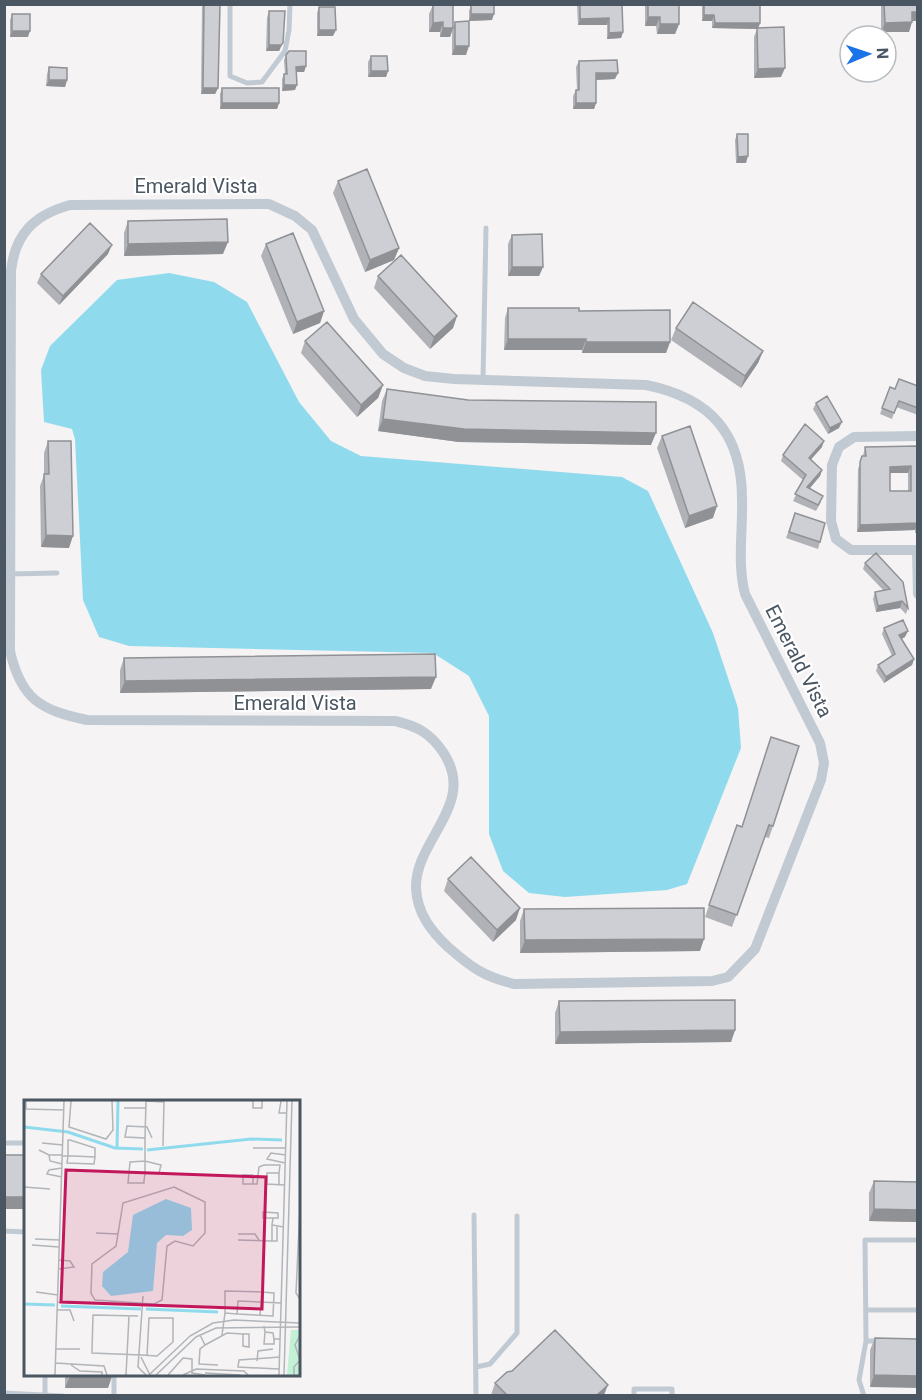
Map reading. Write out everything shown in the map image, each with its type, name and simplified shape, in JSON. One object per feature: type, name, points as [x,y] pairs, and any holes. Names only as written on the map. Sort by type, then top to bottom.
[{"type":"street","name":"Emerald Vista","points":[[269,204],[279,207],[312,230],[354,319],[383,354],[404,368],[425,376],[483,380],[646,385],[661,388],[681,394],[700,405],[718,421],[733,444],[741,470],[740,568],[745,594],[820,743],[824,762],[821,780],[755,949],[728,977],[712,981],[514,984],[474,971],[437,937],[418,906],[416,886],[420,866],[451,802],[454,783],[449,761],[434,739],[417,726],[395,721],[87,720],[61,715],[38,704],[23,688],[15,672],[10,651],[7,574],[12,263],[18,239],[50,210],[70,205],[269,204]]},
{"type":"street","points":[[918,436],[854,437],[839,447],[832,465],[831,521],[836,539],[851,550],[917,550],[918,594]]},
{"type":"lane","points":[[230,4],[230,76],[247,83],[262,82],[285,51],[290,4]]},
{"type":"lane","points":[[483,380],[486,228]]},
{"type":"lane","points":[[7,574],[57,573]]},
{"type":"lane","points":[[4,1143],[24,1143]]},
{"type":"lane","points":[[474,1215],[476,1395]]},
{"type":"lane","points":[[476,1367],[490,1364],[517,1333],[517,1216]]},
{"type":"lane","points":[[4,1231],[24,1232]]},
{"type":"lane","points":[[864,1395],[859,1380],[866,1341],[865,1240],[918,1240]]},
{"type":"lane","points":[[866,1310],[918,1310]]},
{"type":"lane","points":[[866,1341],[887,1341]]},
{"type":"lane","points":[[45,1376],[45,1395]]},
{"type":"lane","points":[[114,1376],[114,1395]]},
{"type":"lane","points":[[634,1395],[634,1389],[672,1389],[672,1395]]},
{"type":"lane","points":[[4,1393],[63,1395]]},
{"type":"water","points":[[169,273],[214,282],[247,302],[299,402],[331,441],[361,456],[622,477],[648,491],[713,633],[738,708],[741,748],[687,884],[667,890],[565,897],[529,893],[503,871],[489,834],[489,716],[469,676],[433,653],[129,646],[99,637],[83,600],[75,439],[72,429],[44,422],[41,370],[50,346],[117,280]]},
{"type":"building","points":[[204,4],[220,4],[218,88],[203,88]]},
{"type":"building","points":[[453,4],[453,28],[443,28],[443,22],[433,23],[433,5]]},
{"type":"building","points":[[494,4],[494,14],[471,14],[471,5]]},
{"type":"building","points":[[580,4],[622,4],[623,32],[609,33],[609,18],[580,19]]},
{"type":"building","points":[[648,4],[679,4],[679,24],[660,24],[660,17],[648,17]]},
{"type":"building","points":[[704,4],[760,4],[760,23],[715,23],[714,15],[704,15]]},
{"type":"building","points":[[884,4],[918,4],[918,12],[912,12],[912,22],[885,23]]},
{"type":"building","points":[[319,7],[335,7],[336,30],[319,30]]},
{"type":"building","points":[[269,11],[285,11],[281,45],[269,45]]},
{"type":"building","points":[[12,14],[30,14],[30,31],[12,31]]},
{"type":"building","points":[[469,21],[469,46],[455,46],[455,22]]},
{"type":"building","points":[[784,27],[785,68],[758,69],[757,28]]},
{"type":"building","points":[[289,51],[306,51],[306,66],[296,67],[297,85],[284,85],[284,74],[287,74],[286,55]]},
{"type":"building","points":[[371,56],[387,56],[388,71],[371,71]]},
{"type":"building","points":[[617,60],[618,73],[596,73],[596,103],[576,103],[576,90],[579,90],[579,61]]},
{"type":"building","points":[[49,67],[67,68],[67,80],[49,80]]},
{"type":"building","points":[[222,88],[279,88],[279,103],[222,103]]},
{"type":"building","points":[[737,134],[748,134],[748,156],[738,157]]},
{"type":"building","points":[[367,169],[399,248],[370,260],[338,181]]},
{"type":"building","points":[[227,219],[228,242],[128,244],[128,221]]},
{"type":"building","points":[[90,223],[112,245],[63,296],[41,274]]},
{"type":"building","points":[[293,233],[324,311],[297,322],[266,244]]},
{"type":"building","points":[[542,234],[543,267],[512,267],[512,235]]},
{"type":"building","points":[[401,255],[457,316],[434,337],[378,276]]},
{"type":"building","points":[[693,302],[763,351],[745,376],[676,328]]},
{"type":"building","points":[[508,308],[579,308],[579,311],[670,310],[670,342],[508,339]]},
{"type":"building","points":[[327,322],[383,385],[361,405],[305,341]]},
{"type":"building","points":[[899,379],[918,386],[918,408],[899,401],[894,413],[882,408],[890,387],[895,389]]},
{"type":"building","points":[[387,389],[468,400],[656,402],[656,433],[464,429],[383,419]]},
{"type":"building","points":[[827,396],[842,422],[830,428],[816,403]]},
{"type":"building","points":[[805,424],[824,441],[809,458],[822,470],[807,487],[823,496],[818,505],[795,494],[806,475],[783,455]]},
{"type":"building","points":[[690,426],[717,506],[689,516],[662,436]]},
{"type":"building","points":[[48,441],[71,441],[73,536],[46,535],[44,474],[49,474]]},
{"type":"building","points":[[918,446],[918,523],[860,525],[860,462],[862,456],[866,456],[865,447]],"holes":[[[911,466],[911,491],[890,491],[890,467]]]},
{"type":"building","points":[[795,513],[825,523],[820,542],[789,532]]},
{"type":"building","points":[[876,553],[903,582],[908,608],[902,601],[878,606],[875,592],[890,589],[865,563]]},
{"type":"building","points":[[903,620],[908,631],[899,635],[914,659],[886,677],[878,665],[895,654],[884,628]]},
{"type":"building","points":[[435,654],[436,677],[125,681],[124,658]]},
{"type":"building","points":[[771,737],[799,746],[773,826],[769,825],[737,915],[709,905],[737,825],[742,827]]},
{"type":"building","points":[[471,857],[520,908],[497,930],[448,879]]},
{"type":"building","points":[[704,908],[704,939],[525,940],[524,909]]},
{"type":"building","points":[[735,1000],[735,1030],[560,1032],[559,1001]]},
{"type":"building","points":[[4,1155],[24,1155],[24,1197],[4,1197]]},
{"type":"building","points":[[874,1181],[918,1182],[918,1210],[874,1209]]},
{"type":"building","points":[[555,1330],[608,1385],[597,1395],[507,1395],[495,1383],[507,1372],[512,1371]]},
{"type":"building","points":[[875,1338],[918,1339],[918,1376],[874,1375]]}]
